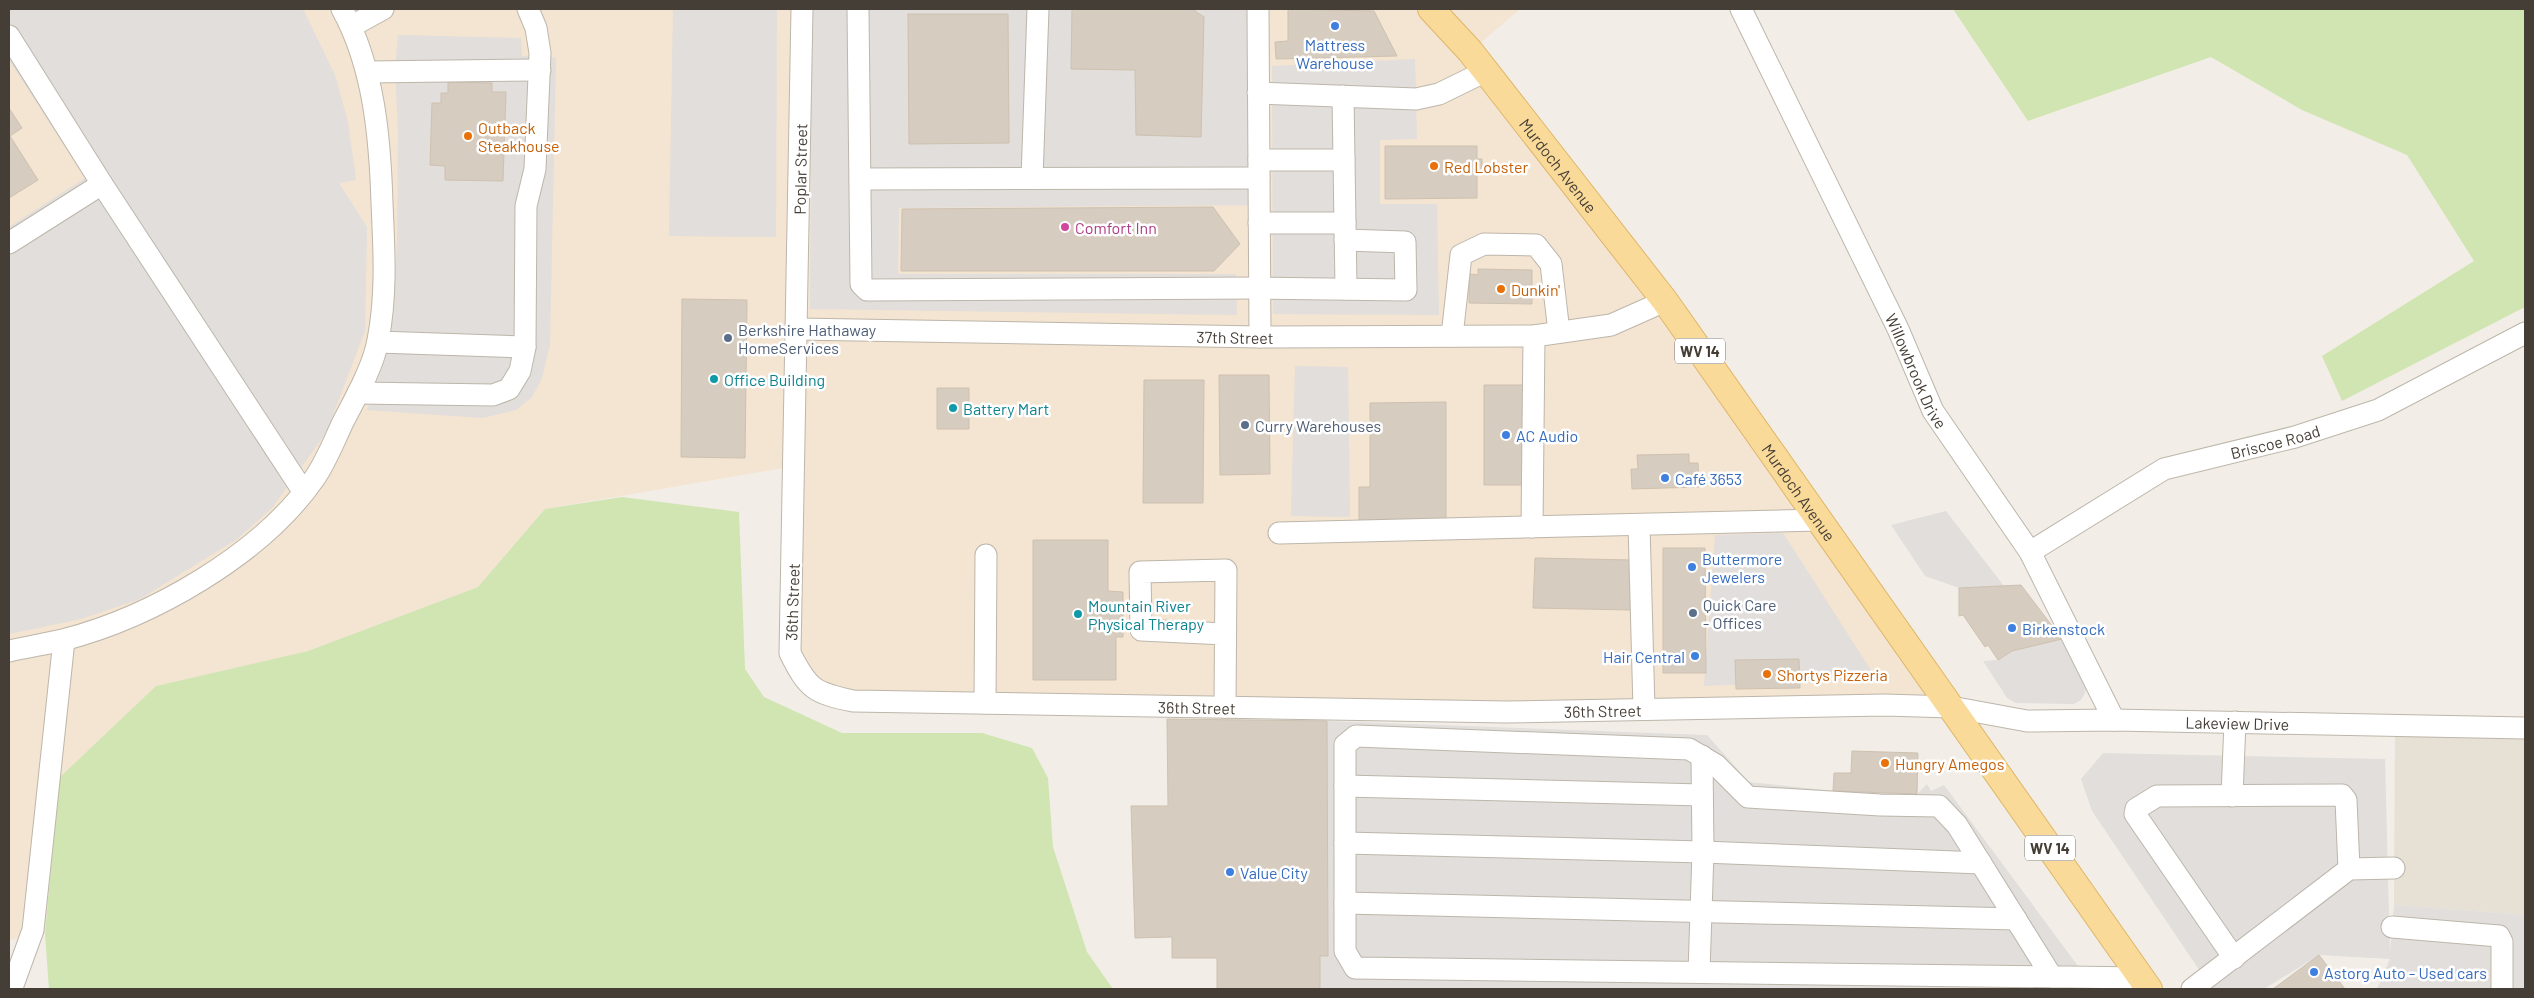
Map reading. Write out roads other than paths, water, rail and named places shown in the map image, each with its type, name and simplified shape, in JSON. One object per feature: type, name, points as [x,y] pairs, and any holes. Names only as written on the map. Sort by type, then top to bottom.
[{"type":"main road","name":"Murdoch Avenue","points":[[1431,9],[1486,71],[1665,301],[2145,984]]},
{"type":"street","points":[[9,651],[64,640],[135,614],[170,597],[222,567],[270,530],[314,479],[358,393],[378,342],[386,283],[381,164],[367,72],[347,17],[382,9]]},
{"type":"street","points":[[358,393],[493,395],[509,389],[520,371],[525,348],[526,206],[535,169],[540,70],[540,53],[536,28],[528,9]]},
{"type":"street","name":"Poplar Street","points":[[797,329],[802,9]]},
{"type":"street","points":[[858,9],[861,284],[867,290],[1260,288],[1406,290],[1405,242],[1345,231],[1260,223]]},
{"type":"street","points":[[1032,178],[1038,9]]},
{"type":"street","points":[[1258,9],[1260,337]]},
{"type":"street","name":"Willowbrook Drive","points":[[1741,9],[1898,329],[1933,411],[2030,552],[2114,720]]},
{"type":"street","points":[[9,36],[102,184],[303,491]]},
{"type":"street","points":[[367,72],[540,70]]},
{"type":"street","points":[[1258,93],[1416,99],[1439,94],[1486,71]]},
{"type":"street","points":[[1343,96],[1346,289]]},
{"type":"street","points":[[861,179],[1032,178],[1259,169],[1344,160]]},
{"type":"street","points":[[9,244],[102,184]]},
{"type":"street","points":[[1452,336],[1460,255],[1484,244],[1536,245],[1551,264],[1559,332]]},
{"type":"street","name":"37th Street","points":[[797,329],[1260,337],[1534,336],[1611,325],[1665,301]]},
{"type":"street","name":"36th Street","points":[[797,329],[790,654],[802,677],[823,695],[853,701],[1506,712],[1885,705],[1951,707]]},
{"type":"street","name":"Briscoe Road","points":[[2030,552],[2164,469],[2294,437],[2378,410],[2525,333]]},
{"type":"street","points":[[1532,527],[1534,336]]},
{"type":"street","points":[[378,342],[525,348]]},
{"type":"street","points":[[1279,533],[1819,520]]},
{"type":"street","points":[[1639,525],[1644,709]]},
{"type":"street","points":[[985,703],[986,555]]},
{"type":"street","points":[[1225,634],[1141,630],[1140,572],[1226,570],[1225,707]]},
{"type":"street","points":[[13,985],[33,930],[64,640]]},
{"type":"street","name":"Lakeview Drive","points":[[1951,707],[2028,721],[2114,720],[2525,728]]},
{"type":"street","points":[[2232,796],[2235,722]]},
{"type":"street","points":[[2052,977],[1957,825],[1939,806],[1880,805],[1748,796],[1716,765],[1689,748],[1356,736],[1345,745],[1345,951],[1355,968],[2052,977],[2145,984]]},
{"type":"street","points":[[1700,972],[1700,912],[1704,852],[1702,756]]},
{"type":"street","points":[[1345,786],[1702,795]]},
{"type":"street","points":[[2234,958],[2135,814],[2136,809],[2157,796],[2342,796],[2346,800],[2349,869]]},
{"type":"street","points":[[1345,843],[1704,852],[1981,864]]},
{"type":"street","points":[[2192,989],[2349,869],[2394,868]]},
{"type":"street","points":[[1345,903],[2016,919]]},
{"type":"street","points":[[2392,927],[2499,936],[2502,942],[2502,989]]},
{"type":"place","name":"Mattress Warehouse","points":[[1335,26]]},
{"type":"place","name":"Outback Steakhouse","points":[[468,136]]},
{"type":"place","name":"Red Lobster","points":[[1434,166]]},
{"type":"place","name":"Comfort Inn","points":[[1065,227]]},
{"type":"place","name":"Dunkin'","points":[[1501,289]]},
{"type":"place","name":"Berkshire Hathaway HomeServices","points":[[728,338]]},
{"type":"place","name":"Office Building","points":[[714,379]]},
{"type":"place","name":"Battery Mart","points":[[953,408]]},
{"type":"place","name":"Curry Warehouses","points":[[1245,425]]},
{"type":"place","name":"AC Audio","points":[[1506,435]]},
{"type":"place","name":"Café 3653","points":[[1665,478]]},
{"type":"place","name":"Buttermore Jewelers","points":[[1692,567]]},
{"type":"place","name":"Quick Care - Offices","points":[[1693,613]]},
{"type":"place","name":"Mountain River Physical Therapy","points":[[1078,614]]},
{"type":"place","name":"Birkenstock","points":[[2012,628]]},
{"type":"place","name":"Hair Central","points":[[1695,656]]},
{"type":"place","name":"Shortys Pizzeria","points":[[1767,674]]},
{"type":"place","name":"Hungry Amegos","points":[[1885,763]]},
{"type":"place","name":"Value City","points":[[1230,872]]},
{"type":"place","name":"Astorg Auto - Used cars","points":[[2314,972]]}]
